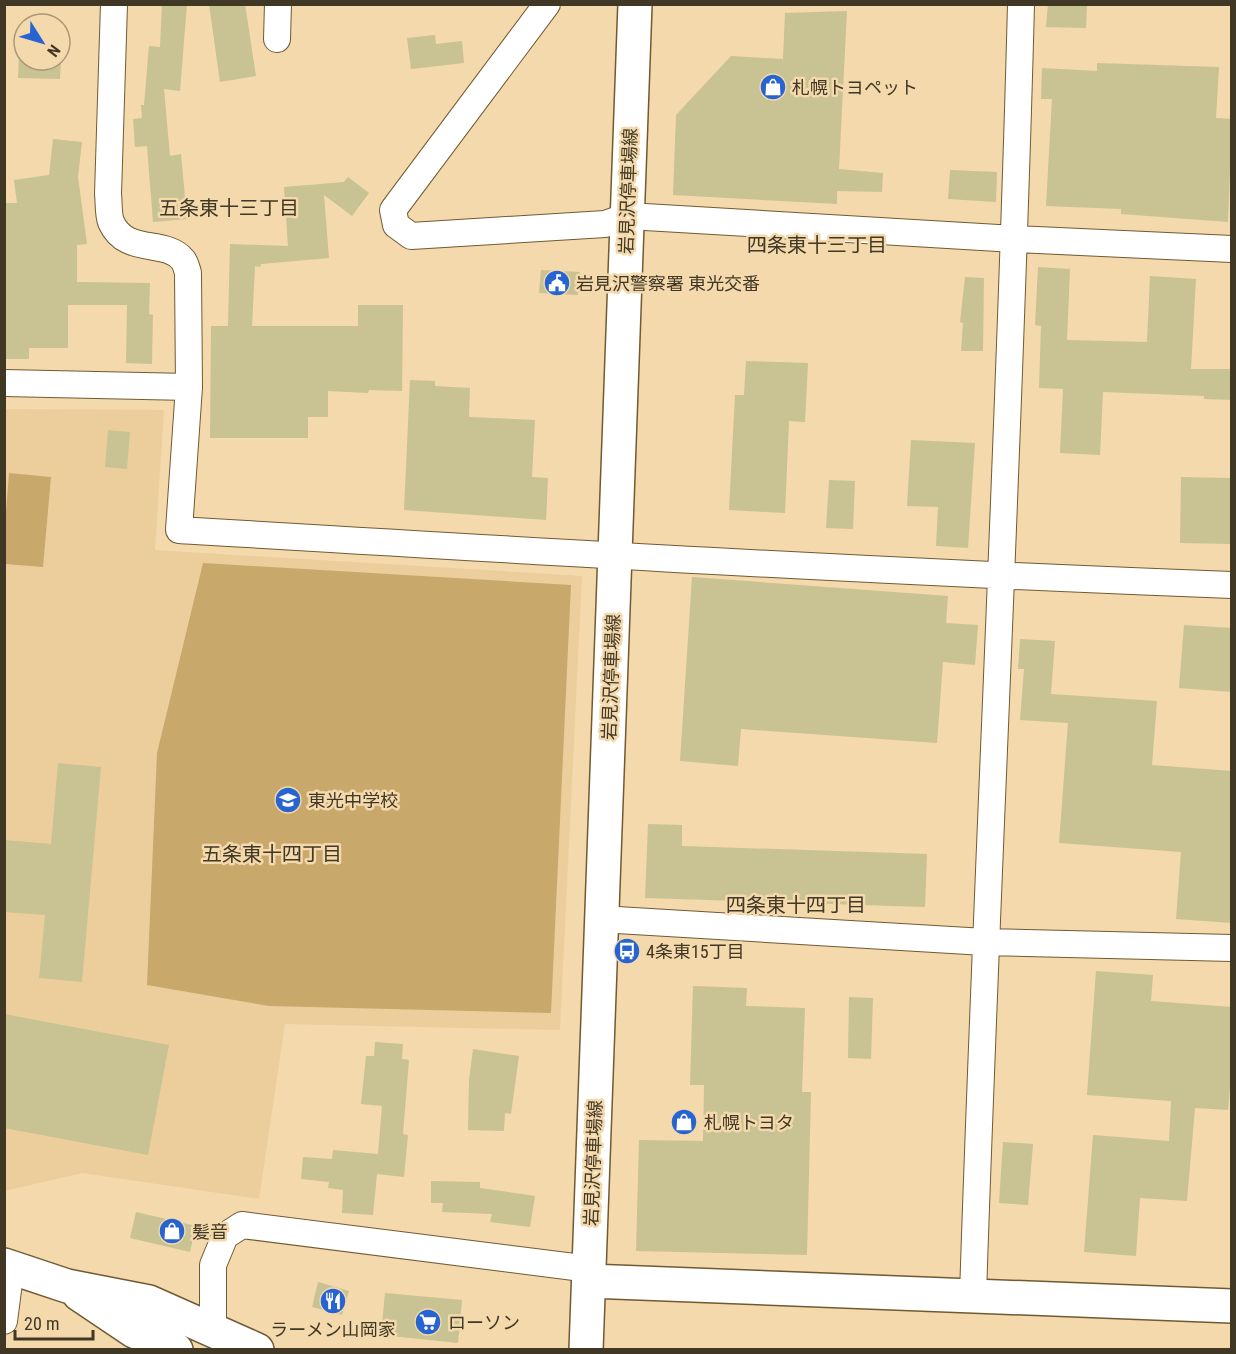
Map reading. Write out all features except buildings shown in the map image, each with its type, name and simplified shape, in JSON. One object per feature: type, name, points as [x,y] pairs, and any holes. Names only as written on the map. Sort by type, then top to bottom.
[{"type":"main road","name":"岩見沢停車場線","points":[[586,1350],[635,4]]},
{"type":"main road","points":[[8,1266],[67,1286],[149,1302],[257,1350]]},
{"type":"main road","points":[[589,1275],[1232,1306]]},
{"type":"main road","points":[[67,1286],[134,1331],[176,1350]]},
{"type":"street","points":[[114,4],[108,194],[110,221],[118,233],[134,243],[166,249],[182,259],[188,273],[189,387],[179,530],[1000,577],[1232,585]]},
{"type":"street","points":[[277,39],[278,4]]},
{"type":"street","points":[[547,4],[393,210],[396,225],[411,236],[605,224],[628,216],[1015,239],[1232,249]]},
{"type":"street","points":[[973,1295],[985,942],[1015,239],[1021,4]]},
{"type":"street","points":[[4,383],[189,387]]},
{"type":"street","points":[[600,919],[985,942],[1232,948]]},
{"type":"street","points":[[213,1329],[213,1266],[225,1236],[243,1225],[589,1275]]},
{"type":"street","points":[[4,1321],[8,1266]]},
{"type":"shaded area","name":"東光中学校","points":[[4,409],[164,410],[155,550],[582,576],[560,1030],[285,1024],[259,1199],[82,1173],[5,1191]]},
{"type":"shaded area","points":[[9,473],[51,477],[43,567],[5,564]]},
{"type":"shaded area","points":[[203,563],[571,585],[551,1013],[269,1006],[147,985],[157,753]]},
{"type":"place","name":"札幌トヨペット","points":[[773,87]]},
{"type":"place","name":"岩見沢警察署 東光交番","points":[[557,283]]},
{"type":"place","name":"東光中学校","points":[[288,800]]},
{"type":"place","name":"4条東15丁目","points":[[627,951]]},
{"type":"place","name":"札幌トヨタ","points":[[684,1122]]},
{"type":"place","name":"髪音","points":[[172,1231]]},
{"type":"place","name":"ラーメン山岡家","points":[[333,1301]]},
{"type":"place","name":"ローソン","points":[[428,1322]]},
{"type":"district","name":"五条東十三丁目","points":[[229,208]]},
{"type":"district","name":"四条東十三丁目","points":[[817,245]]},
{"type":"district","name":"五条東十四丁目","points":[[272,854]]},
{"type":"district","name":"四条東十四丁目","points":[[796,905]]}]
